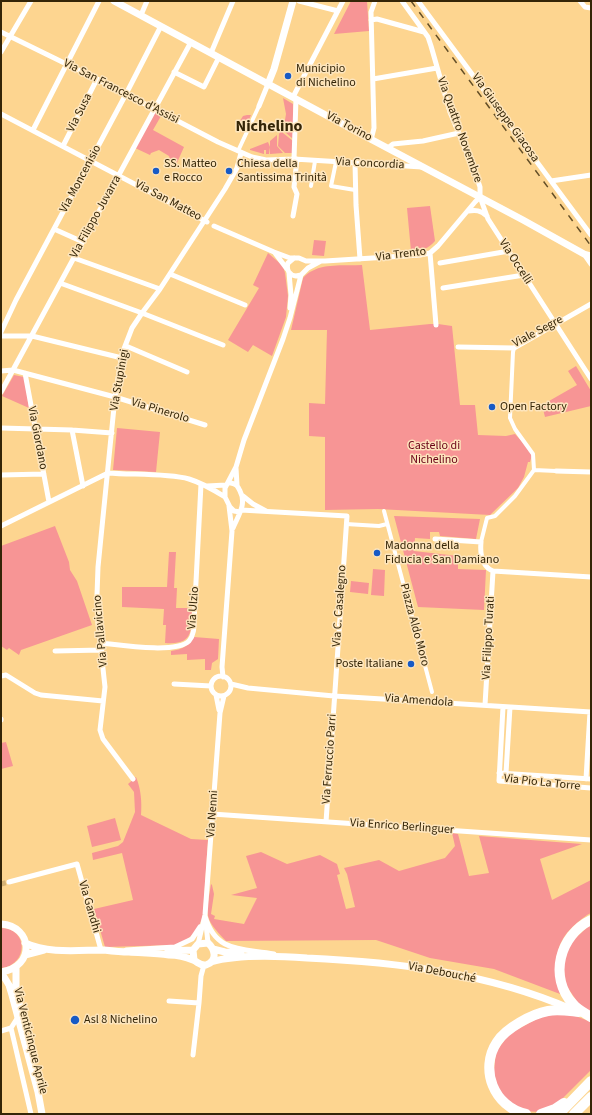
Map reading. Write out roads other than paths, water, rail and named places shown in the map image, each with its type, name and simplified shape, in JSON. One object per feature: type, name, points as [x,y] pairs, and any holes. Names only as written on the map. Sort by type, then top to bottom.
[{"type":"highway","points":[[591,920],[578,928],[569,939],[562,953],[560,969],[563,986],[570,1000],[591,1017]]},
{"type":"highway","points":[[526,1114],[520,1113],[508,1106],[496,1092],[489,1073],[490,1060],[494,1047],[502,1035],[535,1015],[554,1010],[579,1012]]},
{"type":"highway","points":[[560,1114],[591,1081]]},
{"type":"highway","points":[[541,1114],[555,1109],[561,1104],[577,1096]]},
{"type":"highway","points":[[574,1114],[591,1096]]},
{"type":"main road","name":"Via Torino","points":[[114,1],[587,255],[591,261]]},
{"type":"main road","points":[[268,84],[274,69],[293,1]]},
{"type":"main road","points":[[1,972],[10,971],[16,967],[21,963],[25,955],[25,943],[18,930],[2,923]]},
{"type":"main road","name":"Via Debouché","points":[[25,943],[48,949],[101,950],[169,955],[202,963],[225,958],[285,956]]},
{"type":"main road","points":[[198,944],[193,950],[202,963],[215,956],[211,946]]},
{"type":"main road","name":"Via Debouché","points":[[198,944],[237,953],[347,960],[435,970],[517,989],[591,1017]]},
{"type":"main road","name":"Via Debouché","points":[[25,955],[48,949]]},
{"type":"main road","name":"Via Debouché","points":[[114,951],[193,950]]},
{"type":"main road","name":"Via Venticinque Aprile","points":[[16,967],[16,990],[46,1114]]},
{"type":"main road","name":"Via Venticinque Aprile","points":[[1,972],[9,985],[18,1016],[38,1092],[42,1114]]},
{"type":"street","points":[[1,52],[31,1]]},
{"type":"street","points":[[33,130],[99,1]]},
{"type":"street","points":[[141,15],[147,1]]},
{"type":"street","points":[[211,53],[233,1]]},
{"type":"street","points":[[299,1],[338,11]]},
{"type":"street","points":[[293,216],[297,194],[294,187],[295,98],[343,1]]},
{"type":"street","points":[[371,140],[374,128],[371,12],[375,1]]},
{"type":"street","name":"Via Quattro Novembre","points":[[402,1],[424,32],[431,46],[450,112],[480,187],[480,197]]},
{"type":"street","name":"Via Giuseppe Giacosa","points":[[418,1],[591,234]]},
{"type":"street","points":[[580,1],[585,7],[591,8]]},
{"type":"street","points":[[371,20],[377,19],[424,32]]},
{"type":"street","name":"Via Moncenisio","points":[[1,332],[16,300],[91,161],[161,26]]},
{"type":"street","name":"Via San Francesco d'Assisi","points":[[1,32],[97,79],[239,152],[266,160],[295,159]]},
{"type":"street","name":"Via Filippo Juvarra","points":[[1,392],[190,42]]},
{"type":"street","points":[[174,72],[204,87],[219,57]]},
{"type":"street","points":[[373,79],[437,68]]},
{"type":"street","name":"Via Susa","points":[[63,146],[97,79]]},
{"type":"street","name":"Via Stupinigi","points":[[108,473],[115,397],[122,358],[132,328],[206,222],[237,168],[239,152],[268,84]]},
{"type":"street","name":"Via San Matteo","points":[[1,114],[206,222]]},
{"type":"street","points":[[388,148],[393,144],[423,141],[459,134]]},
{"type":"street","points":[[403,166],[405,158]]},
{"type":"street","name":"Via Concordia","points":[[295,159],[355,164],[422,167]]},
{"type":"street","points":[[311,186],[315,161]]},
{"type":"street","points":[[336,162],[331,186],[355,190]]},
{"type":"street","points":[[355,164],[355,190],[360,259]]},
{"type":"street","points":[[551,181],[591,175]]},
{"type":"street","name":"Via Trento","points":[[301,259],[306,261],[322,261],[420,255],[430,253],[438,246],[480,197]]},
{"type":"street","name":"Via Occelli","points":[[480,197],[487,216],[508,251],[591,379]]},
{"type":"street","points":[[468,211],[480,211],[487,216]]},
{"type":"street","name":"Via San Matteo","points":[[214,226],[274,252],[294,258]]},
{"type":"street","points":[[54,229],[83,242]]},
{"type":"street","points":[[440,263],[508,251]]},
{"type":"street","name":"Via San Matteo","points":[[274,252],[288,271]]},
{"type":"street","points":[[430,253],[436,325]]},
{"type":"street","points":[[587,255],[591,264]]},
{"type":"street","points":[[74,258],[160,289]]},
{"type":"street","points":[[221,677],[232,531],[231,513],[224,491],[236,467],[244,440],[290,318],[305,266],[301,259],[294,258],[289,261],[288,271],[291,295],[290,318]]},
{"type":"street","name":"Via Trento","points":[[303,273],[322,261]]},
{"type":"street","points":[[288,271],[296,276],[303,273]]},
{"type":"street","points":[[170,274],[245,305]]},
{"type":"street","points":[[444,288],[524,274]]},
{"type":"street","points":[[60,283],[223,345]]},
{"type":"street","name":"Viale Segre","points":[[458,347],[514,348],[591,304]]},
{"type":"street","points":[[1,336],[32,336],[122,358]]},
{"type":"street","points":[[126,346],[187,372]]},
{"type":"street","points":[[514,348],[510,418],[515,429],[533,454],[534,470],[515,496],[495,516],[487,518],[481,542],[483,562],[493,571],[591,577]]},
{"type":"street","name":"Via Pinerolo","points":[[1,371],[13,370],[25,373],[115,397],[205,424]]},
{"type":"street","name":"Via Giordano","points":[[25,373],[49,502]]},
{"type":"street","points":[[1,428],[112,433]]},
{"type":"street","points":[[72,430],[83,486]]},
{"type":"street","points":[[232,531],[243,504],[242,495],[237,485],[236,467]]},
{"type":"street","points":[[534,470],[591,472]]},
{"type":"street","points":[[1,526],[108,473],[189,479],[204,485],[225,497]]},
{"type":"street","name":"Via Pallavicino","points":[[108,473],[102,524],[97,595],[105,687],[100,726],[101,735],[133,779]]},
{"type":"street","points":[[1,474],[44,474]]},
{"type":"street","points":[[204,485],[231,483],[237,485]]},
{"type":"street","name":"Via Ulzio","points":[[101,643],[166,648],[183,645],[191,638],[194,632],[204,485]]},
{"type":"street","points":[[242,495],[253,504],[267,511]]},
{"type":"street","points":[[228,504],[234,511],[267,511]]},
{"type":"street","name":"Via C. Casalegno","points":[[267,511],[347,516],[334,696]]},
{"type":"street","name":"Piazza Aldo Moro","points":[[384,511],[432,692]]},
{"type":"street","points":[[346,524],[378,526],[387,524]]},
{"type":"street","points":[[435,539],[481,542]]},
{"type":"street","name":"Via Filippo Turati","points":[[485,705],[493,571]]},
{"type":"street","points":[[55,651],[102,650]]},
{"type":"street","points":[[1,676],[6,675],[35,693],[42,695],[103,701]]},
{"type":"street","points":[[221,677],[229,680],[231,684],[230,692],[224,696],[216,695],[213,692],[213,681],[221,677]]},
{"type":"street","points":[[174,684],[212,686]]},
{"type":"street","name":"Via Amendola","points":[[231,684],[248,688],[334,696],[591,712]]},
{"type":"street","name":"Via Amendola","points":[[230,692],[248,688]]},
{"type":"street","name":"Via Nenni","points":[[216,695],[220,713]]},
{"type":"street","name":"Via Nenni","points":[[198,944],[205,915],[220,713],[224,696]]},
{"type":"street","name":"Via Ferruccio Parri","points":[[326,822],[334,696]]},
{"type":"street","name":"Via Pio La Torre","points":[[503,706],[499,782],[591,788]]},
{"type":"street","name":"Via Pio La Torre","points":[[506,773],[510,707]]},
{"type":"street","name":"Via Pio La Torre","points":[[499,773],[589,779],[591,712]]},
{"type":"street","name":"Via Enrico Berlinguer","points":[[212,814],[591,840]]},
{"type":"street","name":"Via Gandhi","points":[[9,882],[77,864],[101,950]]},
{"type":"street","name":"Via Nenni","points":[[205,915],[211,946]]},
{"type":"street","name":"Via Nenni","points":[[126,950],[175,947],[185,943],[192,939],[200,928],[205,915]]},
{"type":"street","name":"Via Nenni","points":[[205,915],[214,934],[225,944],[239,950],[256,950],[285,956]]},
{"type":"street","points":[[193,1055],[202,963]]},
{"type":"street","points":[[169,1001],[199,1003]]},
{"type":"street","name":"Via Venticinque Aprile","points":[[18,1016],[11,1028],[22,1032]]},
{"type":"street","points":[[1,1031],[11,1028],[31,1114]]},
{"type":"tunnel","points":[[1,884],[9,882]]},
{"type":"railway","points":[[411,1],[591,246]]},
{"type":"place","name":"Municipio di Nichelino","points":[[288,76]]},
{"type":"place","name":"SS. Matteo e Rocco","points":[[156,171]]},
{"type":"place","name":"Chiesa della Santissima Trinità","points":[[229,171]]},
{"type":"place","name":"Open Factory","points":[[492,407]]},
{"type":"place","name":"Madonna della Fiducia e San Damiano","points":[[377,553]]},
{"type":"place","name":"Poste Italiane","points":[[411,664]]},
{"type":"place","name":"Asl 8 Nichelino","points":[[75,1020]]},
{"type":"district","name":"Nichelino","points":[[269,127]]},
{"type":"park label","name":"Castello di Nichelino","points":[[434,453]]}]
